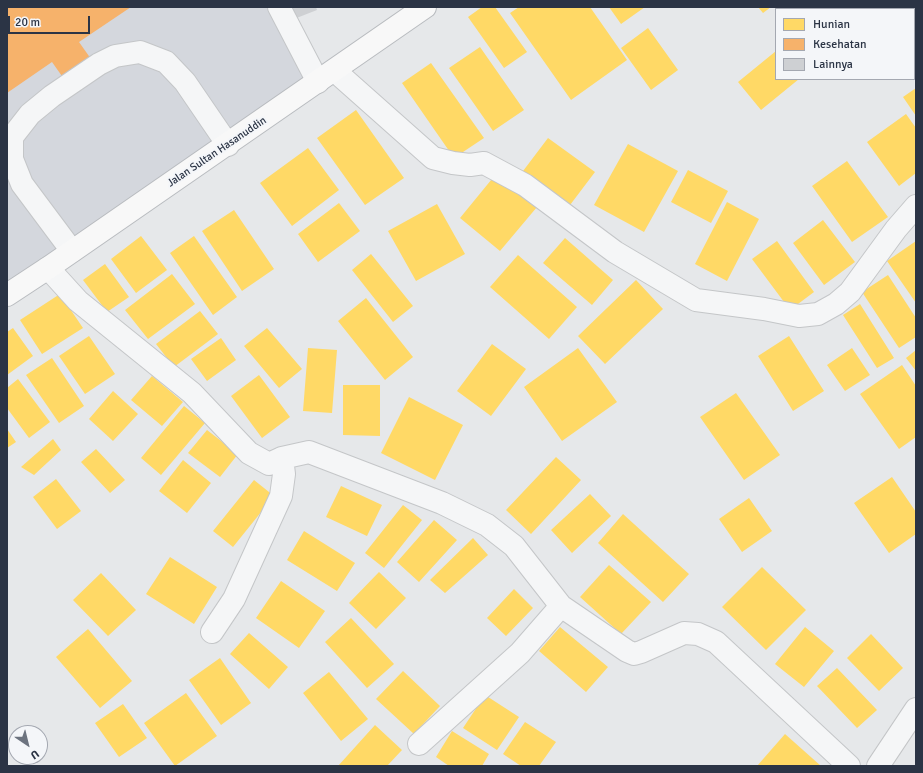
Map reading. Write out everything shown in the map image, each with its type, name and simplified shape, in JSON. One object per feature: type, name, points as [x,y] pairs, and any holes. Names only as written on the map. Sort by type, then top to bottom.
[{"type":"highway","name":"Jalan Sultan Hasanuddin","points":[[7,295],[425,7]]},
{"type":"street","points":[[279,7],[326,76],[433,158],[470,165],[484,163],[526,185],[615,252],[696,300],[764,309],[799,316],[818,314],[836,304],[850,292],[896,229],[916,206]]},
{"type":"street","points":[[72,251],[22,184],[12,159],[12,137],[30,114],[52,96],[99,64],[115,56],[140,52],[166,62],[185,82],[228,144]]},
{"type":"street","points":[[48,268],[78,301],[192,393],[249,453],[269,464],[282,458],[309,452],[442,503],[487,525],[514,546],[561,606],[627,651],[634,654],[684,633],[698,634],[716,642],[849,766]]},
{"type":"street","points":[[212,632],[234,599],[281,496],[284,474],[282,458]]},
{"type":"street","points":[[419,744],[520,653],[561,606]]},
{"type":"street","points":[[878,766],[916,709]]},
{"type":"shaded area","points":[[7,7],[275,7],[313,81],[7,292]]},
{"type":"building: Hunian","points":[[482,7],[495,7],[527,52],[504,68],[468,17]]},
{"type":"building: Hunian","points":[[519,7],[590,7],[627,60],[571,100],[510,13]]},
{"type":"building: Hunian","points":[[609,7],[645,7],[621,24]]},
{"type":"building: Hunian","points":[[758,7],[771,7],[763,13]]},
{"type":"building: Hunian","points":[[839,7],[887,7],[886,8],[838,8]]},
{"type":"building: Hunian","points":[[915,18],[916,19],[915,34]]},
{"type":"building: Hunian","points":[[648,28],[678,70],[651,90],[621,48]]},
{"type":"building: Hunian","points":[[480,47],[524,110],[493,131],[449,68]]},
{"type":"building: Hunian","points":[[775,52],[775,80],[798,80],[761,110],[738,82]]},
{"type":"building: Hunian","points":[[431,63],[484,138],[454,158],[402,83]]},
{"type":"building: Hunian","points":[[916,88],[916,116],[903,97]]},
{"type":"building: Hunian","points":[[356,110],[404,178],[365,205],[317,138]]},
{"type":"building: Hunian","points":[[906,114],[916,128],[916,173],[899,186],[867,142]]},
{"type":"building: Hunian","points":[[548,138],[595,172],[567,209],[520,175]]},
{"type":"building: Hunian","points":[[628,144],[678,171],[644,232],[594,205]]},
{"type":"building: Hunian","points":[[308,148],[339,190],[292,226],[260,183]]},
{"type":"building: Hunian","points":[[847,161],[888,217],[852,242],[812,186]]},
{"type":"building: Hunian","points":[[688,170],[728,191],[711,223],[671,202]]},
{"type":"building: Hunian","points":[[496,174],[537,207],[500,251],[460,218]]},
{"type":"building: Hunian","points":[[727,202],[759,219],[727,281],[695,264]]},
{"type":"building: Hunian","points":[[339,203],[360,231],[318,262],[298,234]]},
{"type":"building: Hunian","points":[[437,204],[465,254],[416,281],[388,231]]},
{"type":"building: Hunian","points":[[234,210],[274,269],[242,291],[202,231]]},
{"type":"building: Hunian","points":[[823,220],[855,262],[824,285],[793,243]]},
{"type":"building: Hunian","points":[[141,236],[167,270],[136,293],[111,259]]},
{"type":"building: Hunian","points":[[194,236],[237,297],[213,315],[170,253]]},
{"type":"building: Hunian","points":[[565,238],[613,280],[592,305],[543,263]]},
{"type":"building: Hunian","points":[[777,241],[814,292],[790,310],[752,259]]},
{"type":"building: Hunian","points":[[916,241],[916,303],[887,261]]},
{"type":"building: Hunian","points":[[371,254],[413,306],[393,322],[352,270]]},
{"type":"building: Hunian","points":[[518,255],[577,307],[549,339],[490,287]]},
{"type":"building: Hunian","points":[[105,264],[129,297],[107,312],[83,280]]},
{"type":"building: Hunian","points":[[172,274],[195,304],[148,339],[125,310]]},
{"type":"building: Hunian","points":[[888,275],[916,318],[916,337],[899,348],[862,292]]},
{"type":"building: Hunian","points":[[636,280],[663,309],[605,364],[578,336]]},
{"type":"building: Hunian","points":[[60,294],[83,328],[42,354],[20,320]]},
{"type":"building: Hunian","points":[[366,298],[413,357],[385,380],[338,321]]},
{"type":"building: Hunian","points":[[860,304],[894,358],[877,368],[843,315]]},
{"type":"building: Hunian","points":[[200,311],[218,334],[174,367],[156,344]]},
{"type":"building: Hunian","points":[[13,328],[33,356],[7,375],[7,332]]},
{"type":"building: Hunian","points":[[267,328],[302,369],[279,388],[244,346]]},
{"type":"building: Hunian","points":[[89,336],[115,374],[85,394],[59,356]]},
{"type":"building: Hunian","points":[[789,336],[824,391],[793,411],[758,356]]},
{"type":"building: Hunian","points":[[221,338],[236,360],[207,381],[191,359]]},
{"type":"building: Hunian","points":[[492,344],[526,369],[491,416],[457,391]]},
{"type":"building: Hunian","points":[[308,348],[337,350],[332,413],[303,411]]},
{"type":"building: Hunian","points":[[578,348],[617,402],[562,441],[524,387]]},
{"type":"building: Hunian","points":[[852,348],[870,375],[845,391],[827,365]]},
{"type":"building: Hunian","points":[[916,350],[916,371],[906,358]]},
{"type":"building: Hunian","points":[[52,358],[84,406],[59,423],[26,375]]},
{"type":"building: Hunian","points":[[902,365],[916,386],[916,437],[899,449],[860,394]]},
{"type":"building: Hunian","points":[[259,375],[290,417],[262,438],[231,396]]},
{"type":"building: Hunian","points":[[152,376],[183,402],[162,426],[131,400]]},
{"type":"building: Hunian","points":[[18,379],[50,422],[29,438],[7,408],[7,388]]},
{"type":"building: Hunian","points":[[343,385],[380,385],[380,436],[343,435]]},
{"type":"building: Hunian","points":[[113,391],[138,414],[113,441],[89,419]]},
{"type":"building: Hunian","points":[[736,393],[780,455],[744,480],[700,417]]},
{"type":"building: Hunian","points":[[409,397],[463,425],[435,480],[381,453]]},
{"type":"building: Hunian","points":[[184,406],[205,423],[161,475],[141,458]]},
{"type":"building: Hunian","points":[[7,429],[16,442],[7,448]]},
{"type":"building: Hunian","points":[[207,430],[238,454],[220,477],[188,453]]},
{"type":"building: Hunian","points":[[53,439],[61,450],[34,475],[21,467]]},
{"type":"building: Hunian","points":[[96,449],[125,480],[110,493],[81,462]]},
{"type":"building: Hunian","points":[[556,457],[581,480],[531,534],[506,510]]},
{"type":"building: Hunian","points":[[183,460],[211,483],[187,513],[159,491]]},
{"type":"building: Hunian","points":[[892,477],[916,512],[916,534],[889,553],[854,503]]},
{"type":"building: Hunian","points":[[56,479],[81,511],[57,529],[33,497]]},
{"type":"building: Hunian","points":[[254,480],[274,496],[233,547],[213,531]]},
{"type":"building: Hunian","points":[[341,486],[382,505],[367,536],[326,517]]},
{"type":"building: Hunian","points":[[590,494],[611,516],[572,553],[551,530]]},
{"type":"building: Hunian","points":[[749,498],[772,531],[742,552],[719,519]]},
{"type":"building: Hunian","points":[[403,505],[422,520],[384,568],[365,553]]},
{"type":"building: Hunian","points":[[623,514],[689,574],[663,602],[598,543]]},
{"type":"building: Hunian","points":[[434,520],[457,540],[419,582],[397,562]]},
{"type":"building: Hunian","points":[[304,531],[355,563],[337,591],[287,560]]},
{"type":"building: Hunian","points":[[473,538],[488,555],[445,593],[430,580]]},
{"type":"building: Hunian","points":[[170,557],[217,587],[194,624],[146,594]]},
{"type":"building: Hunian","points":[[609,565],[651,602],[621,634],[580,597]]},
{"type":"building: Hunian","points":[[762,567],[806,610],[766,650],[722,607]]},
{"type":"building: Hunian","points":[[379,572],[406,598],[376,629],[349,603]]},
{"type":"building: Hunian","points":[[101,573],[136,610],[108,636],[73,600]]},
{"type":"building: Hunian","points":[[281,581],[325,611],[299,648],[256,618]]},
{"type":"building: Hunian","points":[[514,589],[533,608],[506,636],[487,618]]},
{"type":"building: Hunian","points":[[351,618],[394,664],[367,688],[325,642]]},
{"type":"building: Hunian","points":[[560,627],[608,667],[586,692],[539,651]]},
{"type":"building: Hunian","points":[[805,627],[834,651],[804,687],[775,664]]},
{"type":"building: Hunian","points":[[88,629],[132,681],[100,708],[56,657]]},
{"type":"building: Hunian","points":[[249,633],[288,667],[269,689],[230,654]]},
{"type":"building: Hunian","points":[[871,634],[903,668],[879,691],[847,658]]},
{"type":"building: Hunian","points":[[220,658],[251,703],[221,725],[189,680]]},
{"type":"building: Hunian","points":[[837,668],[877,710],[857,728],[817,686]]},
{"type":"building: Hunian","points":[[403,671],[440,706],[414,734],[376,699]]},
{"type":"building: Hunian","points":[[329,672],[368,719],[341,741],[303,693]]},
{"type":"building: Hunian","points":[[186,693],[217,736],[175,766],[144,723]]},
{"type":"building: Hunian","points":[[485,695],[519,717],[497,750],[463,728]]},
{"type":"building: Hunian","points":[[123,704],[147,738],[119,757],[95,723]]},
{"type":"building: Hunian","points":[[525,722],[556,742],[539,766],[521,766],[503,754]]},
{"type":"building: Hunian","points":[[375,725],[402,750],[387,766],[338,766]]},
{"type":"building: Hunian","points":[[452,731],[489,754],[482,766],[449,766],[436,757]]},
{"type":"building: Hunian","points":[[785,734],[821,766],[757,766]]},
{"type":"building: Kesehatan","points":[[7,7],[131,7],[79,42],[91,59],[64,79],[52,62],[7,93]]},
{"type":"building: Lainnya","points":[[289,7],[316,7],[317,10],[294,19]]}]
